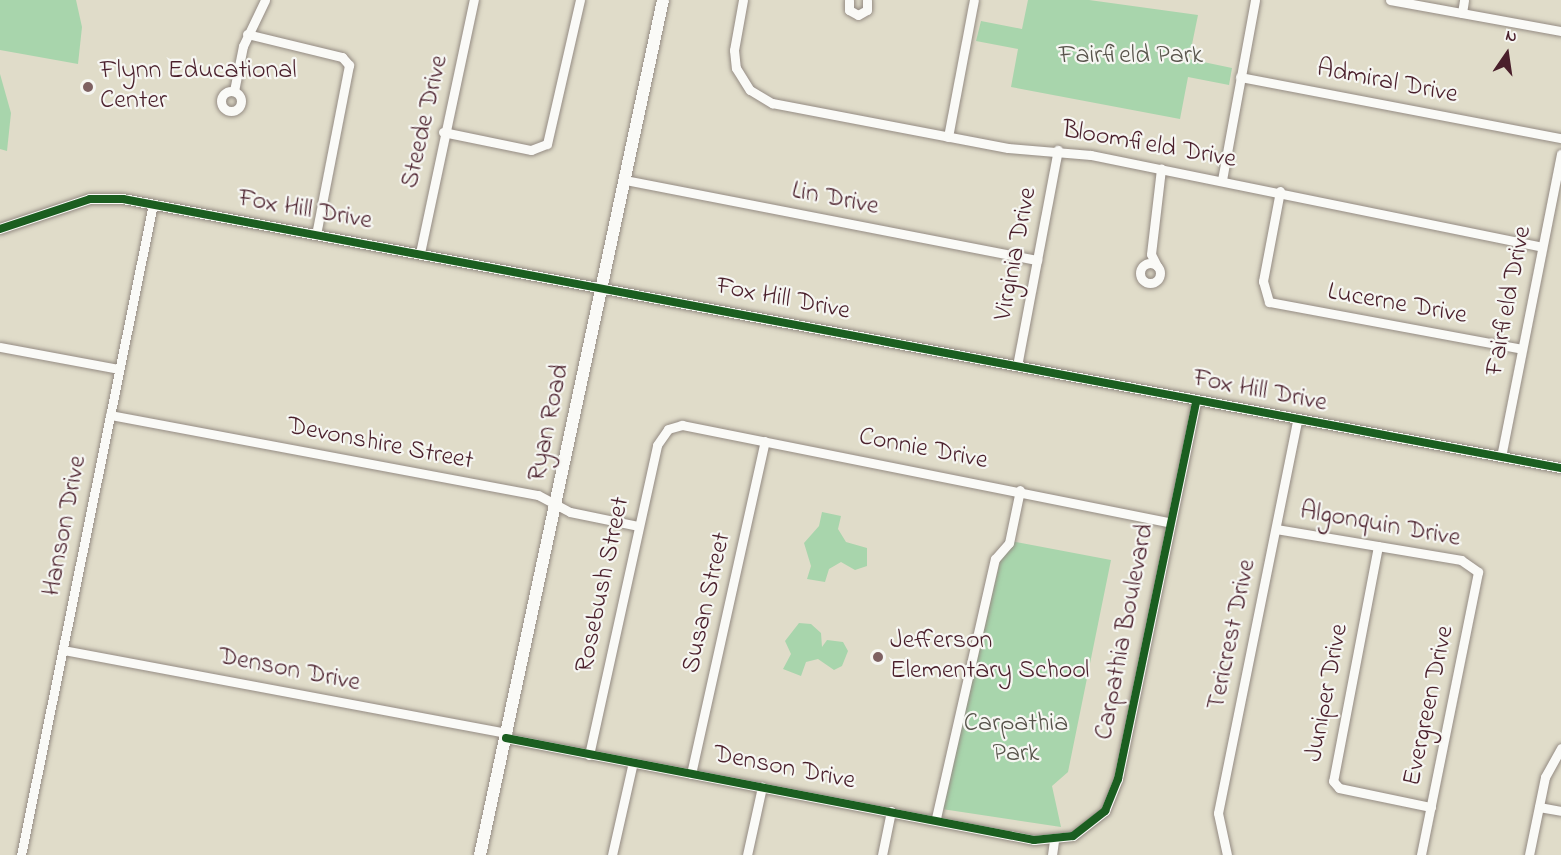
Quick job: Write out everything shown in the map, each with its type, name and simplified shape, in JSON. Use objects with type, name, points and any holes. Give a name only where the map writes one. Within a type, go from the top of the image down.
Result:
[{"type":"main road","name":"Ryan Road","points":[[480,855],[663,0]]},
{"type":"street","points":[[234,92],[247,34],[265,0]]},
{"type":"street","name":"Steede Drive","points":[[420,253],[443,132],[474,0]]},
{"type":"street","points":[[443,132],[531,150],[547,144],[580,0]]},
{"type":"street","name":"Bloomfield Drive","points":[[743,0],[734,59],[750,90],[780,105],[948,137],[1058,150],[1222,180],[1280,191],[1357,212],[1542,247]]},
{"type":"street","points":[[849,0],[849,10],[858,15],[867,10],[867,0]]},
{"type":"street","points":[[948,137],[974,0]]},
{"type":"street","points":[[1222,180],[1255,0]]},
{"type":"street","points":[[1390,0],[1561,31]]},
{"type":"street","points":[[1462,13],[1464,0]]},
{"type":"street","points":[[247,34],[342,57],[349,64],[316,234]]},
{"type":"street","name":"Admiral Drive","points":[[1240,77],[1561,138]]},
{"type":"street","name":"Virginia Drive","points":[[1017,366],[1058,150]]},
{"type":"street","name":"Fairfield Drive","points":[[1501,457],[1542,247],[1557,192],[1561,154]]},
{"type":"street","points":[[1151,254],[1160,275],[1150,283],[1140,276],[1151,254],[1161,169]]},
{"type":"street","name":"Lin Drive","points":[[625,180],[1037,260]]},
{"type":"street","name":"Lucerne Drive","points":[[1280,191],[1263,281],[1265,298],[1276,304],[1522,349]]},
{"type":"street","name":"Fox Hill Drive","points":[[0,229],[90,199],[153,204],[602,286],[1298,422],[1561,468]]},
{"type":"street","name":"Hanson Drive","points":[[21,855],[153,204]]},
{"type":"street","points":[[1144,264],[1157,266]]},
{"type":"street","points":[[0,347],[119,369]]},
{"type":"street","name":"Carpathia Boulevard","points":[[1054,841],[1089,826],[1113,795],[1196,401]]},
{"type":"street","name":"Devonshire Street","points":[[110,416],[538,495],[570,512],[638,526]]},
{"type":"street","name":"Tericrest Drive","points":[[1225,854],[1218,813],[1298,422]]},
{"type":"street","name":"Connie Drive","points":[[668,429],[682,425],[1020,490],[1169,522]]},
{"type":"street","name":"Rosebush Street","points":[[590,754],[657,445],[668,429]]},
{"type":"street","name":"Susan Street","points":[[692,774],[765,441]]},
{"type":"street","points":[[936,818],[995,559],[1009,543],[1020,490]]},
{"type":"street","name":"Algonquin Drive","points":[[1276,529],[1378,546],[1475,566]]},
{"type":"street","name":"Juniper Drive","points":[[1378,546],[1333,781],[1339,788],[1431,807]]},
{"type":"street","name":"Evergreen Drive","points":[[1421,855],[1477,583],[1475,566]]},
{"type":"street","name":"Denson Drive","points":[[63,650],[506,736],[590,754],[632,766],[692,774],[1054,841]]},
{"type":"street","points":[[1530,855],[1549,765],[1561,748]]},
{"type":"street","points":[[612,855],[632,766]]},
{"type":"street","points":[[747,855],[762,787]]},
{"type":"street","points":[[1539,807],[1561,811]]},
{"type":"street","points":[[882,855],[891,811]]},
{"type":"street","points":[[1052,855],[1054,841]]},
{"type":"green space","points":[[0,0],[76,0],[82,27],[78,64],[0,50]]},
{"type":"green space","name":"Fairfield Park","points":[[1028,0],[1089,0],[1198,15],[1189,59],[1232,68],[1229,85],[1188,77],[1180,119],[1011,87],[1018,49],[976,41],[981,21],[1022,29]]},
{"type":"green space","points":[[0,74],[11,113],[7,151],[0,149]]},
{"type":"green space","points":[[822,512],[841,516],[838,529],[846,542],[867,548],[867,566],[855,570],[841,562],[829,569],[825,582],[807,579],[811,566],[804,543],[819,526]]},
{"type":"green space","name":"Carpathia Park","points":[[1005,540],[1111,560],[1068,772],[1052,786],[1061,827],[942,809]]},
{"type":"green space","points":[[799,623],[811,624],[821,633],[822,647],[827,640],[843,642],[848,651],[842,666],[834,670],[818,659],[806,662],[801,676],[783,669],[791,654],[785,641]]},
{"type":"cycle path","points":[[0,229],[90,199],[123,199],[1561,468]]},
{"type":"cycle path","points":[[506,738],[1034,840],[1073,836],[1105,811],[1118,779],[1196,401]]},
{"type":"place","name":"Flynn Educational Center","points":[[88,87]]},
{"type":"place","name":"Jefferson Elementary School","points":[[878,657]]}]
